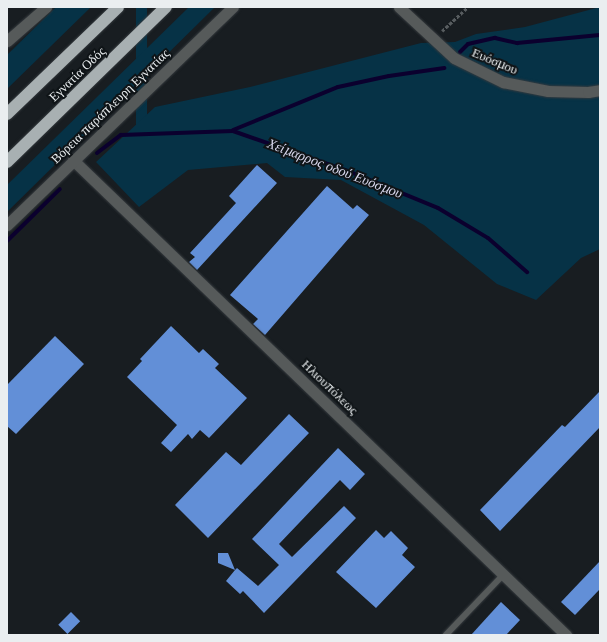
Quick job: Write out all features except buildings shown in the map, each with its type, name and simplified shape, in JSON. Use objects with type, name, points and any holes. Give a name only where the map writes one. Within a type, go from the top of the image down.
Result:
[{"type":"highway","name":"Εγνατία Οδός","points":[[7,114],[118,7]]},
{"type":"highway","name":"Εγνατία Οδός","points":[[7,162],[166,7]]},
{"type":"street","points":[[7,42],[46,7]]},
{"type":"street","name":"Βόρεια παράπλευρη Εγνατίας","points":[[7,225],[233,7]]},
{"type":"street","name":"Ευόσμου","points":[[399,7],[454,58],[503,82],[548,91],[588,92],[600,90]]},
{"type":"street","name":"Ηλιουπόλεως","points":[[73,160],[566,635]]},
{"type":"lane","points":[[446,635],[504,574]]},
{"type":"path","points":[[433,40],[468,7]]},
{"type":"shaded area","points":[[56,7],[91,7],[7,89],[7,55]]},
{"type":"shaded area","points":[[136,7],[147,7],[147,187],[136,187]]},
{"type":"shaded area","points":[[189,7],[215,7],[7,212],[7,185]]},
{"type":"shaded area","points":[[600,7],[600,249],[581,258],[536,300],[497,284],[424,225],[341,180],[285,177],[267,163],[188,170],[139,207],[96,162],[155,107],[250,87],[421,43],[455,42],[476,34],[525,27]]},
{"type":"waterway","name":"Χείμαρρος οδού Ευόσμου","points":[[460,52],[468,44],[495,38],[517,43],[600,35]]},
{"type":"waterway","points":[[233,130],[338,87],[389,76],[444,68]]},
{"type":"waterway","name":"Χείμαρρος οδού Ευόσμου","points":[[97,153],[121,135],[233,131],[348,171],[438,208],[488,238],[527,272]]},
{"type":"waterway","points":[[7,241],[60,189]]}]
